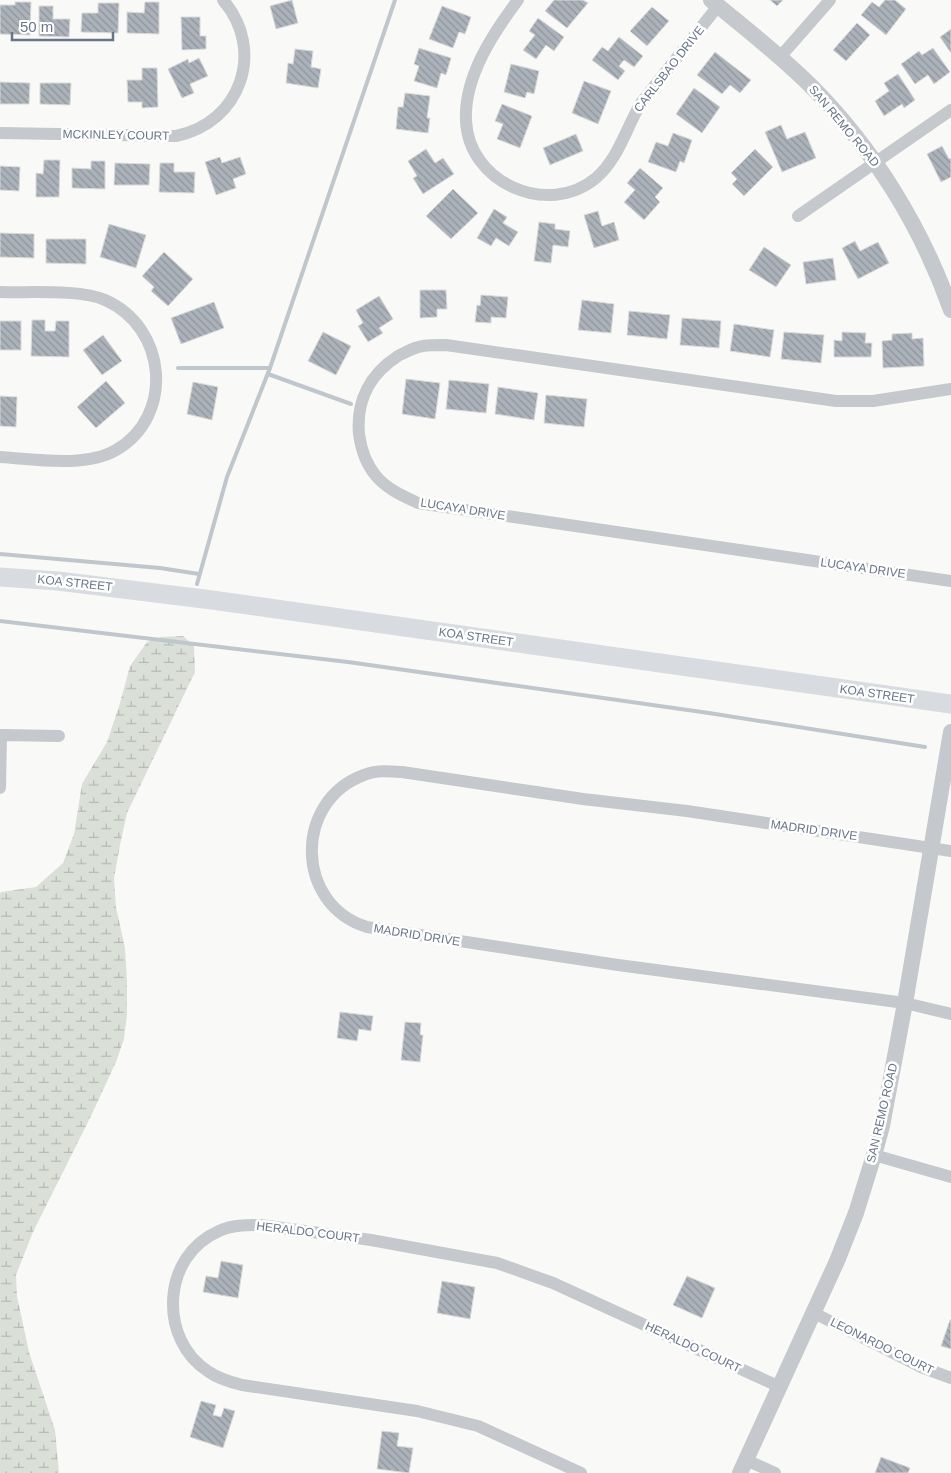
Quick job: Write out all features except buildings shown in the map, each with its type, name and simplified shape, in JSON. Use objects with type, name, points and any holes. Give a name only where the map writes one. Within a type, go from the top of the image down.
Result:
[{"type":"main road","name":"KOA STREET","points":[[0,576],[58,581],[212,600],[951,704]]},
{"type":"street","name":"MCKINLEY COURT","points":[[0,133],[176,136],[203,126],[222,112],[230,103],[236,93],[244,68],[243,35],[232,11],[223,0]]},
{"type":"street","name":"CARLSBAO DRIVE","points":[[518,0],[493,37],[481,61],[468,95],[466,122],[473,150],[480,163],[504,184],[536,195],[553,195],[584,186],[605,168],[620,146],[641,103],[714,3]]},
{"type":"street","points":[[780,57],[830,0]]},
{"type":"street","name":"SAN REMO ROAD","points":[[714,3],[780,57],[812,88],[833,110],[875,163],[921,238],[951,310]]},
{"type":"street","points":[[798,216],[951,110]]},
{"type":"street","points":[[0,292],[86,295],[111,303],[136,322],[147,338],[157,380],[152,406],[145,420],[133,437],[116,450],[88,460],[0,458]]},
{"type":"street","name":"LUCAYA DRIVE","points":[[951,389],[873,401],[836,401],[446,345],[428,346],[416,348],[402,354],[382,368],[370,381],[360,406],[359,427],[362,450],[376,476],[394,491],[418,503],[951,581]]},
{"type":"street","name":"SAN REMO ROAD","points":[[743,1466],[814,1314],[856,1213],[874,1155],[882,1126],[905,1003],[951,732]]},
{"type":"street","points":[[0,788],[1,735],[59,736]]},
{"type":"street","name":"MADRID DRIVE","points":[[951,851],[686,811],[583,799],[389,771],[366,774],[350,781],[338,790],[322,810],[317,820],[312,851],[312,867],[316,881],[323,893],[330,904],[359,925],[618,965],[905,1003],[951,1014]]},
{"type":"street","points":[[874,1155],[951,1178]]},
{"type":"street","name":"HERALDO COURT","points":[[581,1473],[478,1426],[417,1411],[242,1385],[218,1377],[192,1357],[180,1340],[176,1330],[172,1308],[180,1270],[190,1253],[207,1238],[228,1228],[250,1225],[371,1240],[497,1263],[553,1282],[780,1387]]},
{"type":"street","name":"LEONARDO COURT","points":[[814,1314],[921,1367],[951,1378]]},
{"type":"street","points":[[743,1466],[774,1473]]},
{"type":"green space","points":[[183,636],[194,646],[195,672],[127,813],[114,878],[116,907],[125,948],[127,1014],[124,1039],[116,1062],[91,1116],[33,1232],[16,1275],[17,1296],[29,1352],[55,1430],[59,1473],[0,1473],[0,894],[1,892],[36,887],[63,863],[74,834],[82,784],[107,742],[130,666],[147,642],[161,637]]},
{"type":"waterway","points":[[197,584],[227,477],[270,368],[395,0]]},
{"type":"waterway","points":[[178,368],[270,368]]},
{"type":"waterway","points":[[268,374],[351,404]]},
{"type":"waterway","points":[[0,554],[160,568],[199,574]]},
{"type":"waterway","points":[[0,621],[348,662],[709,713],[925,747]]}]
